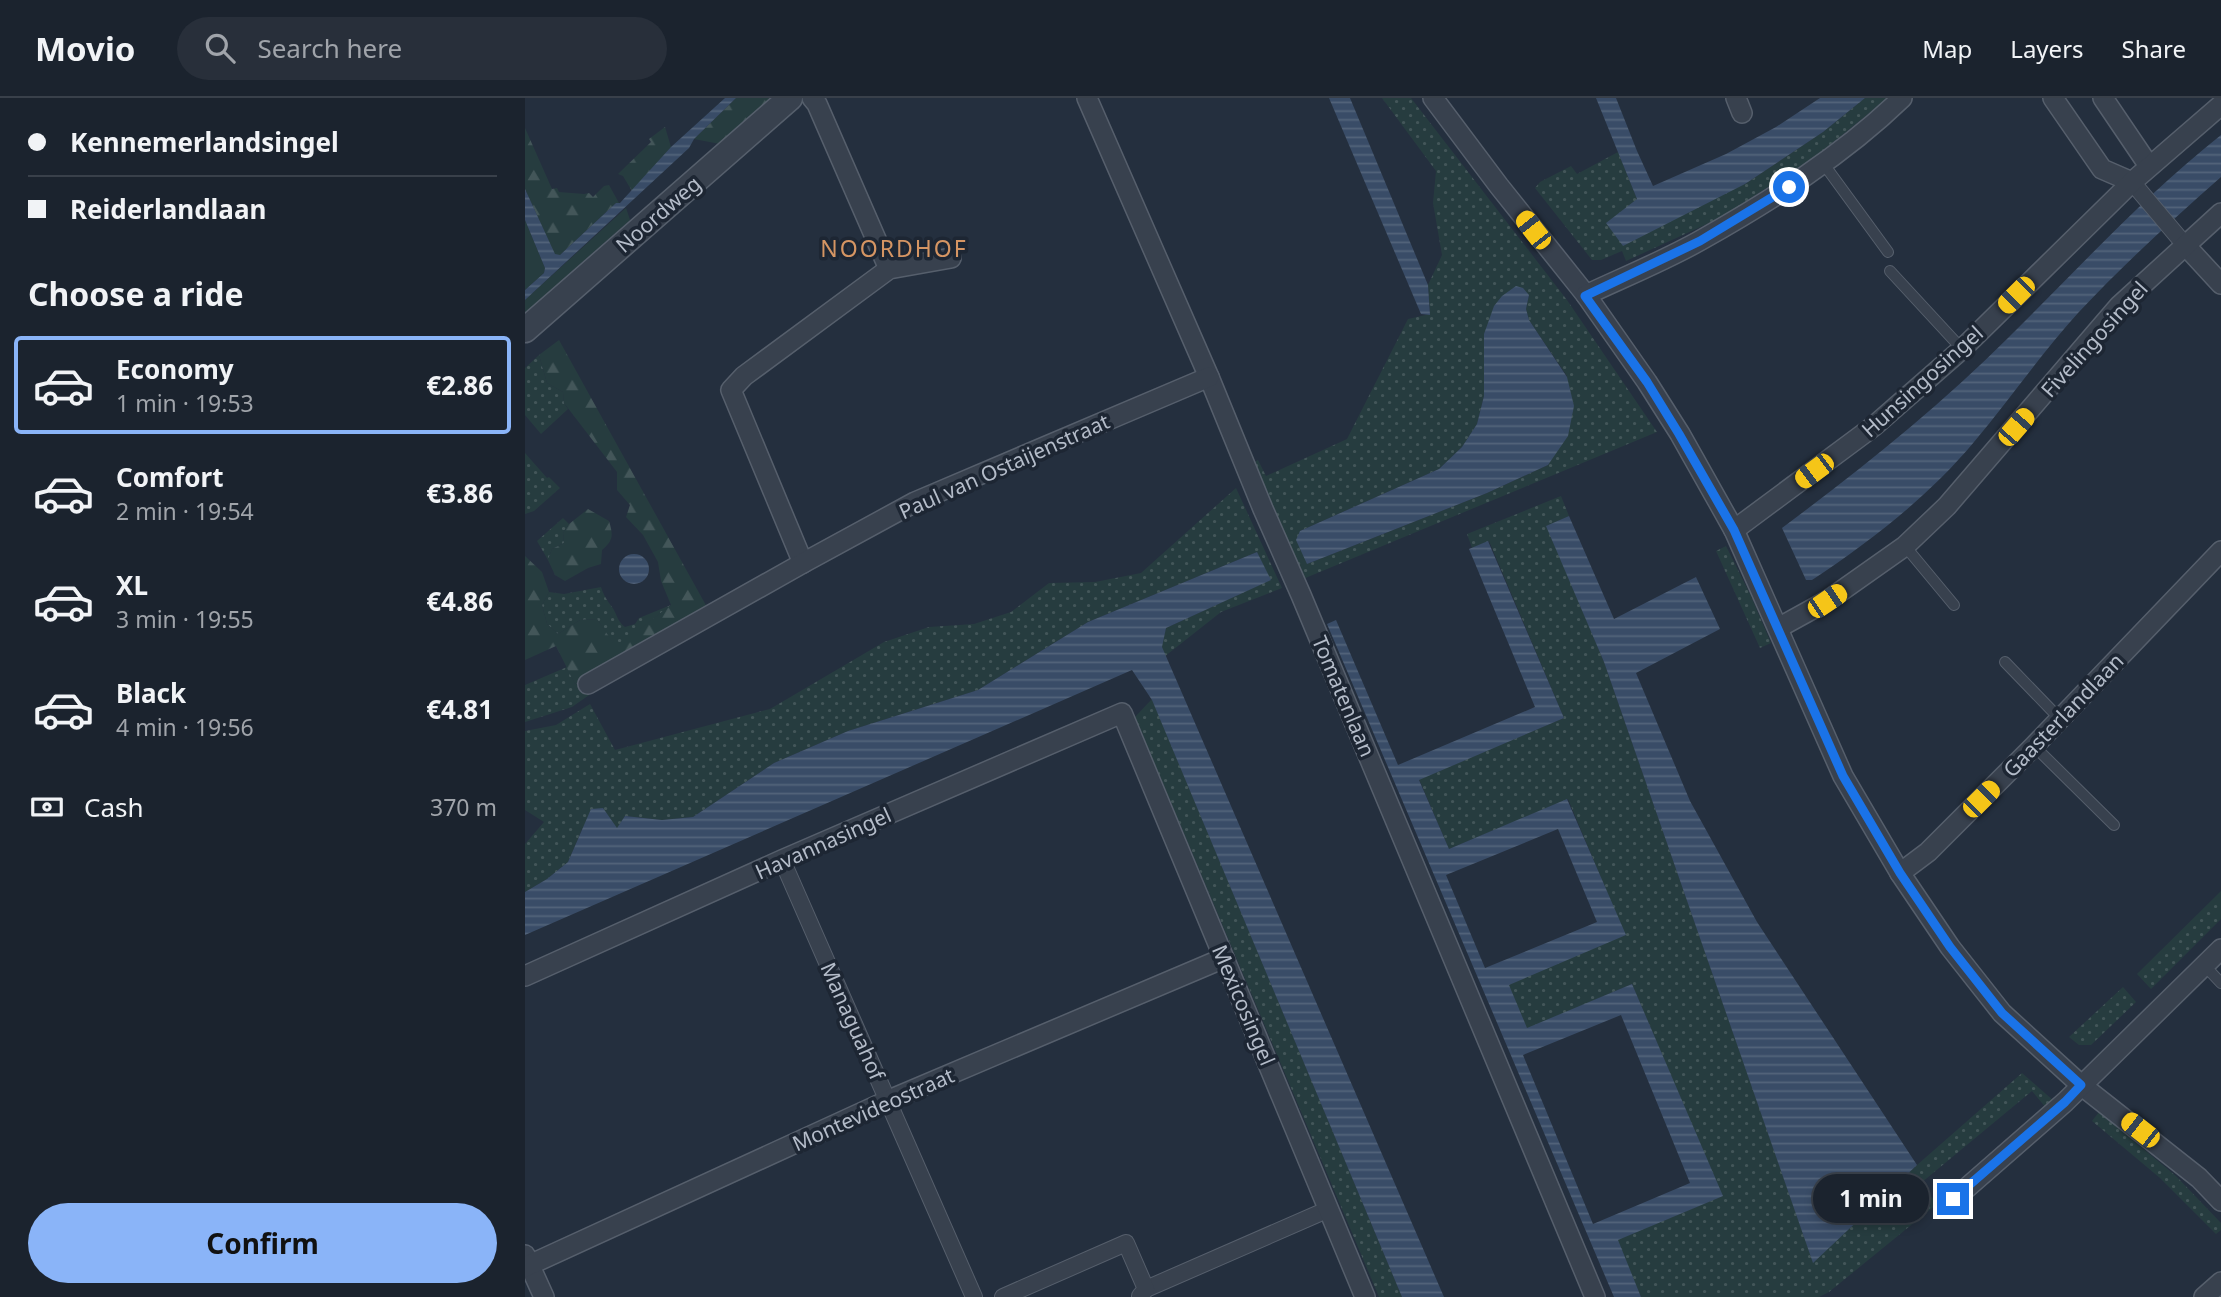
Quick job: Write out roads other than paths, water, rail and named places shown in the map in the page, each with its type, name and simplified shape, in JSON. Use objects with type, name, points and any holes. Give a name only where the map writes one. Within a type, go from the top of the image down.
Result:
[{"type":"street","name":"Noordweg","points":[[525,330],[790,98]]},
{"type":"street","name":"Tomatenlaan","points":[[1087,98],[1209,377],[1595,1297]]},
{"type":"street","points":[[1433,98],[1585,296],[1647,382],[1679,434],[1734,530],[1843,776],[1900,873],[1950,947],[2002,1013],[2081,1085],[2199,1178],[2221,1201]]},
{"type":"street","points":[[1585,296],[1700,241],[1823,163],[1902,98]]},
{"type":"street","points":[[2053,98],[2102,169],[2132,182],[2221,284]]},
{"type":"street","points":[[2102,98],[2149,166]]},
{"type":"street","points":[[815,101],[889,269]]},
{"type":"street","name":"Hunsingosingel","points":[[1734,530],[1874,426],[1962,349],[2149,166],[2221,105]]},
{"type":"street","name":"Fivelingosingel","points":[[1778,628],[1827,601],[1905,546],[1947,506],[2119,306],[2221,213]]},
{"type":"street","points":[[803,562],[731,390],[744,376],[889,269],[951,258]]},
{"type":"street","name":"Paul van Ostaijenstraat","points":[[588,684],[915,502],[1209,377]]},
{"type":"street","name":"Gaasterlandlaan","points":[[1900,873],[1928,852],[2034,746],[2221,551]]},
{"type":"street","name":"Havannasingel","points":[[525,976],[782,860],[1122,713]]},
{"type":"street","name":"Mexicosingel","points":[[1122,713],[1365,1297]]},
{"type":"street","name":"Managuahof","points":[[782,860],[974,1297]]},
{"type":"street","points":[[1946,1206],[2065,1102],[2221,949]]},
{"type":"street","name":"Montevideostraat","points":[[527,1262],[887,1101],[1224,958]]},
{"type":"street","points":[[1003,1297],[1126,1243],[1143,1293],[1329,1209]]},
{"type":"street","points":[[527,1262],[544,1297]]},
{"type":"street","points":[[2204,1297],[2221,1282]]},
{"type":"lane","points":[[1823,163],[1888,252]]},
{"type":"lane","points":[[1890,271],[1962,349]]},
{"type":"lane","points":[[1905,546],[1954,605]]},
{"type":"lane","points":[[2005,662],[2060,719]]},
{"type":"lane","points":[[2034,746],[2114,825]]},
{"type":"lane","points":[[2205,966],[2221,983]]},
{"type":"water","points":[[725,98],[736,98],[694,139],[689,148],[525,300],[525,290],[544,273],[545,268],[525,220],[525,189],[555,254],[560,255],[616,203],[620,203],[671,147]]},
{"type":"water","points":[[1329,98],[1350,98],[1428,285],[1430,315],[1421,314]]},
{"type":"water","points":[[1596,98],[1616,98],[1653,186],[1726,154],[1776,127],[1820,98],[1865,98],[1823,132],[1745,184],[1623,246],[1606,223],[1637,199]]},
{"type":"water","points":[[2221,135],[2221,177],[2078,313],[1956,462],[1918,500],[1877,534],[1812,580],[1806,580],[1782,528],[1870,460],[1955,388],[2139,208]]},
{"type":"water","points":[[1516,286],[1523,288],[1529,295],[1526,309],[1529,320],[1567,377],[1574,406],[1568,436],[1548,465],[1487,493],[1307,564],[1296,540],[1300,531],[1439,469],[1462,447],[1477,424],[1484,396],[1484,334],[1494,306]]},
{"type":"water","points":[[1569,516],[1614,619],[1696,577],[1720,629],[1636,673],[1690,801],[1757,922],[1917,1165],[1813,1263],[1604,662],[1546,526]]},
{"type":"water","points":[[1488,541],[1564,718],[1419,780],[1449,849],[1567,799],[1626,935],[1509,985],[1527,1028],[1632,984],[1723,1196],[1618,1240],[1641,1297],[1614,1297],[1327,624],[1336,620],[1398,765],[1535,707],[1469,549]],"holes":[[[1558,829],[1597,922],[1485,968],[1446,875]],[[1621,1015],[1690,1183],[1593,1224],[1523,1055]]]},
{"type":"water","points":[[1257,552],[1271,580],[1166,628],[1162,647],[1444,1297],[1402,1297],[1152,700],[1132,670],[525,935],[525,892],[568,862],[591,809],[603,808],[617,828],[625,816],[662,820],[693,817],[774,763],[848,731],[978,690],[1088,622]]},
{"type":"water","points":[[634,554],[644,559],[649,569],[644,579],[634,584],[624,579],[619,569],[624,559]]},
{"type":"district","name":"NOORDHOF","points":[[894,248]]}]
